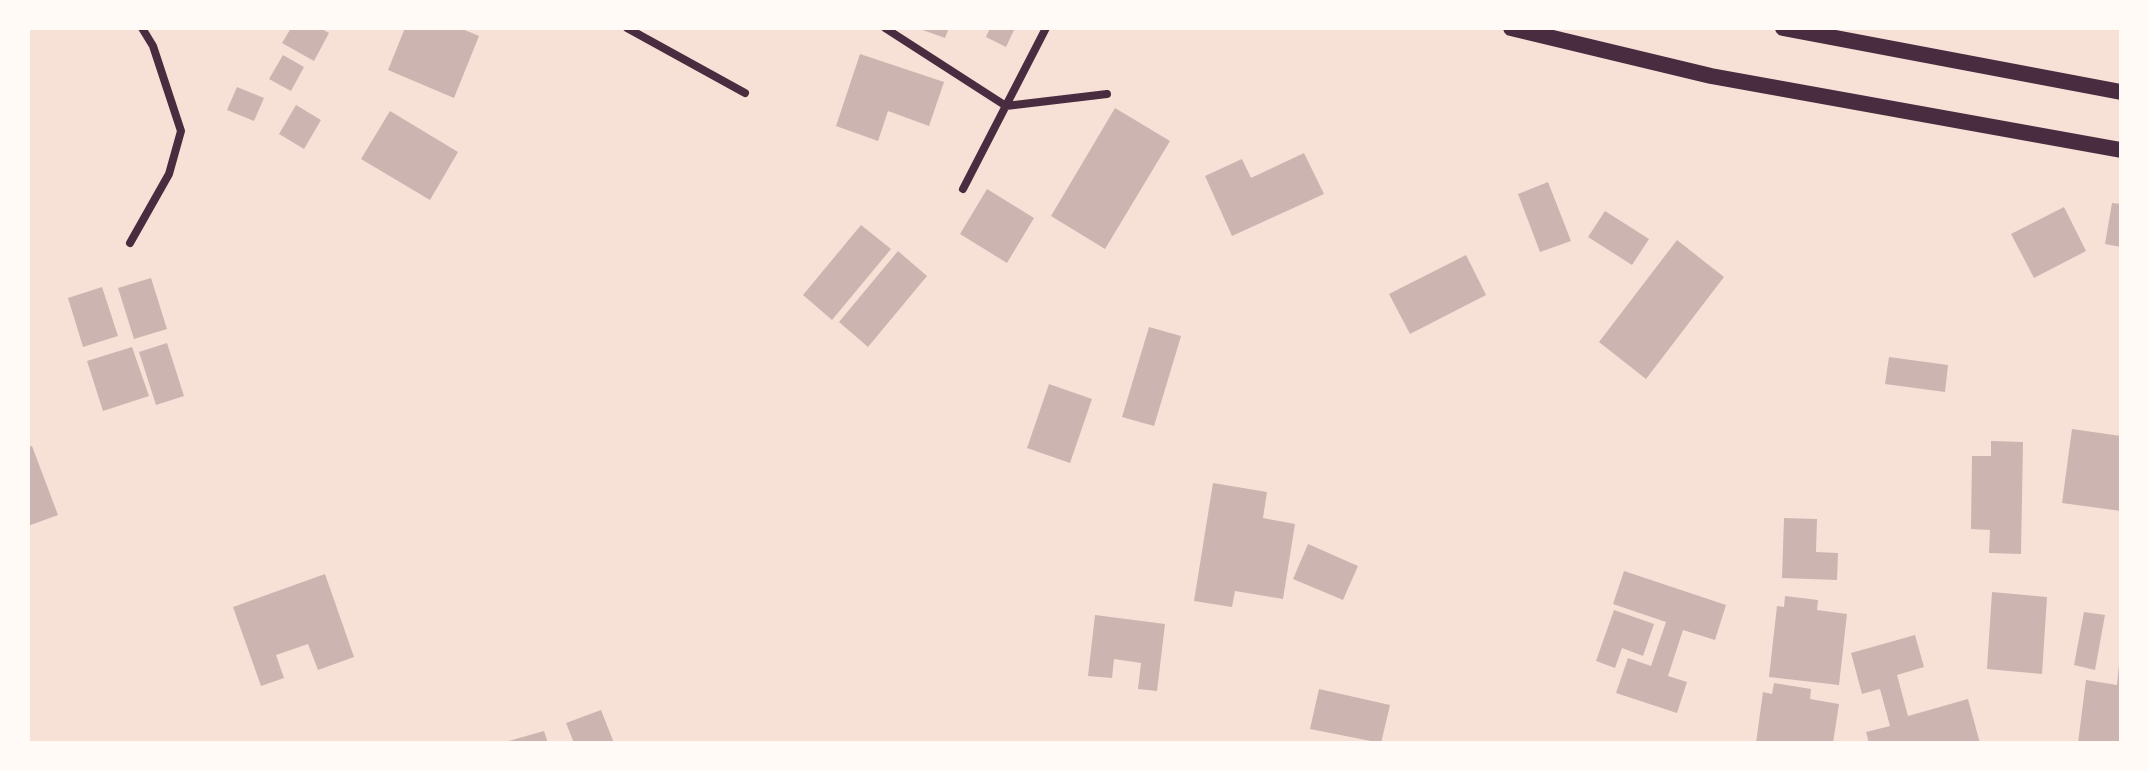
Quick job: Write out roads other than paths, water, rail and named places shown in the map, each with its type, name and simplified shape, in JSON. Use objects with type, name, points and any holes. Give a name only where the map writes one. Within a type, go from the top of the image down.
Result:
[{"type":"main road","points":[[1511,28],[1711,76],[2121,150]]},
{"type":"main road","points":[[1783,28],[1815,31],[2121,92]]},
{"type":"street","points":[[130,243],[169,174],[181,131],[153,46],[142,28]]},
{"type":"street","points":[[627,28],[745,93]]},
{"type":"street","points":[[885,28],[1006,106],[1107,94]]},
{"type":"street","points":[[963,189],[1046,28]]}]
